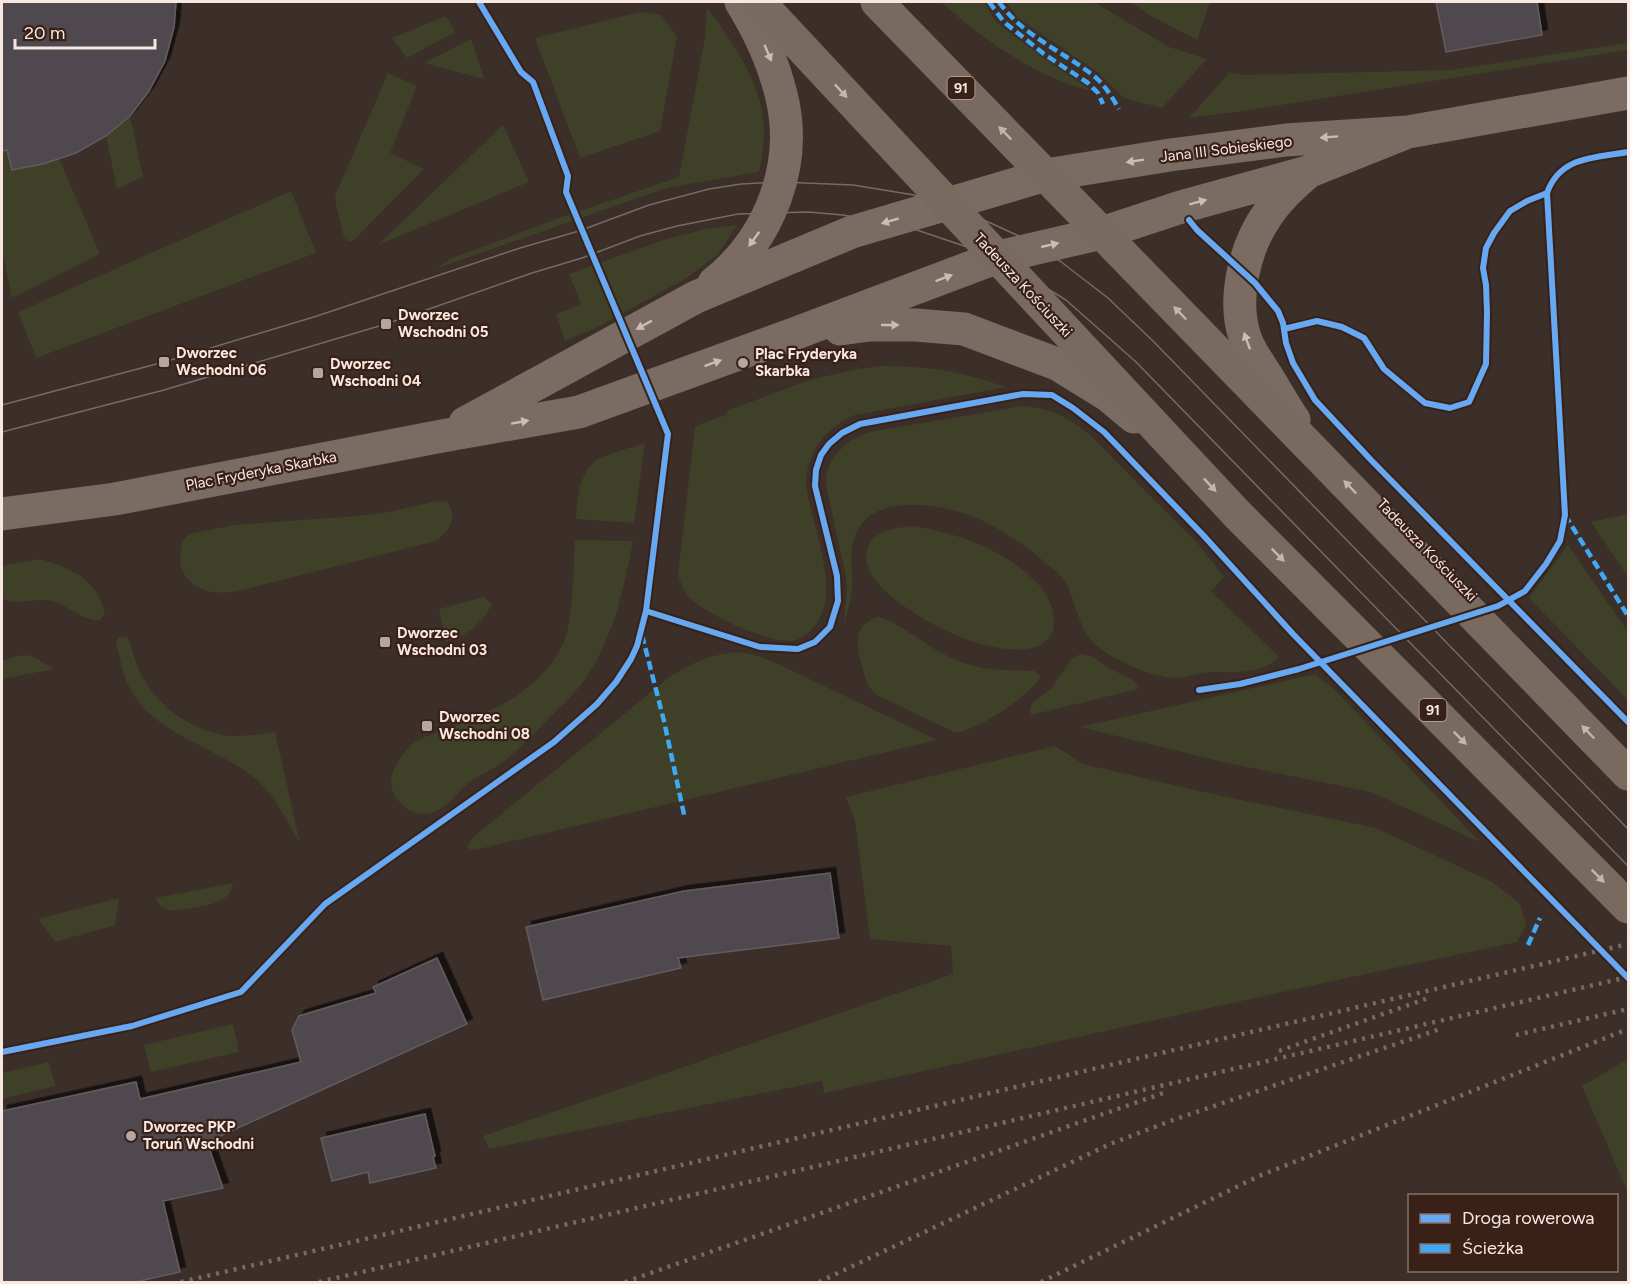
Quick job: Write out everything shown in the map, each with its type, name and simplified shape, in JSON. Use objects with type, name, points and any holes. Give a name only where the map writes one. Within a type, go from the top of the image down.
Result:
[{"type":"main road","name":"Tadeusza Kościuszki","points":[[759,2],[1237,513],[1629,907]]},
{"type":"main road","name":"91","points":[[877,2],[1046,175]]},
{"type":"main road","name":"Tadeusza Kościuszki","points":[[1046,175],[1629,774]]},
{"type":"street","name":"Plac Fryderyka Skarbka","points":[[696,297],[733,265],[758,235],[773,205],[784,169],[787,135],[782,97],[769,55],[741,2]]},
{"type":"street","name":"Jana III Sobieskiego","points":[[1046,175],[1170,155],[1286,140],[1408,132],[1629,93]]},
{"type":"street","name":"Jana III Sobieskiego","points":[[998,257],[1102,233],[1181,207],[1308,172],[1408,132]]},
{"type":"street","name":"Jana III Sobieskiego","points":[[1308,172],[1267,214],[1254,238],[1243,273],[1240,301],[1242,325],[1250,349],[1309,445]]},
{"type":"street","name":"Plac Fryderyka Skarbka","points":[[442,436],[696,297],[852,232],[1046,175]]},
{"type":"street","name":"Plac Fryderyka Skarbka","points":[[2,514],[115,499],[579,412],[998,257]]},
{"type":"street","name":"Plac Fryderyka Skarbka","points":[[790,335],[870,325],[916,325],[964,329],[1057,364],[1109,396],[1183,456]]},
{"type":"green space","points":[[941,2],[984,2],[997,23],[1092,91],[1030,67],[975,30]]},
{"type":"green space","points":[[1006,2],[1094,2],[1169,47],[1207,59],[1162,108],[1124,98],[1099,73],[1018,18]]},
{"type":"green space","points":[[1130,2],[1210,2],[1197,40]]},
{"type":"green space","points":[[707,7],[745,65],[758,96],[764,129],[759,172],[666,188],[435,269],[450,259],[679,177],[705,38]]},
{"type":"green space","points":[[640,12],[661,15],[677,36],[660,131],[580,158],[535,38]]},
{"type":"green space","points":[[446,16],[455,32],[407,58],[392,38]]},
{"type":"green space","points":[[471,39],[484,79],[424,63]]},
{"type":"green space","points":[[1628,43],[1628,50],[1189,118],[1229,73],[1245,75],[1451,70]]},
{"type":"green space","points":[[388,73],[417,86],[390,153],[424,169],[353,241],[348,241],[344,238],[335,196]]},
{"type":"green space","points":[[130,116],[143,176],[117,189],[106,136]]},
{"type":"green space","points":[[503,125],[529,182],[378,245]]},
{"type":"green space","points":[[2,151],[59,158],[100,254],[12,298],[2,250]]},
{"type":"green space","points":[[291,191],[316,253],[36,358],[18,312]]},
{"type":"green space","points":[[737,225],[718,254],[688,277],[598,327],[565,341],[556,314],[581,304],[569,274],[663,240],[705,229]]},
{"type":"green space","points":[[880,366],[944,370],[1006,387],[855,415],[835,426],[820,442],[810,462],[806,485],[821,549],[826,598],[819,620],[805,635],[796,640],[785,641],[756,634],[723,619],[696,603],[686,594],[678,575],[695,426],[726,415],[729,410],[809,380]]},
{"type":"green space","points":[[1022,406],[1043,409],[1060,415],[1092,437],[1198,544],[1224,577],[1211,591],[1279,657],[1266,666],[1251,671],[1210,672],[1179,678],[1157,675],[1132,667],[1109,655],[1087,635],[1069,590],[1055,570],[1006,534],[979,519],[934,506],[899,506],[884,509],[870,516],[860,526],[853,541],[852,588],[843,628],[847,593],[846,576],[827,490],[826,475],[831,461],[839,451],[851,440],[870,432]]},
{"type":"green space","points":[[645,443],[634,523],[576,519],[582,480],[595,461]]},
{"type":"green space","points":[[438,501],[448,502],[452,519],[448,529],[436,541],[231,592],[212,592],[199,588],[181,569],[182,542],[189,534],[234,525],[383,513]]},
{"type":"green space","points":[[1628,514],[1628,577],[1591,522]]},
{"type":"green space","points":[[912,526],[945,533],[978,544],[1022,569],[1043,589],[1053,609],[1054,621],[1051,634],[1044,643],[1034,647],[1008,649],[971,641],[922,618],[887,593],[875,579],[867,564],[867,550],[879,534],[891,529]]},
{"type":"green space","points":[[575,540],[633,541],[617,612],[596,662],[572,695],[499,765],[472,780],[440,810],[425,814],[408,810],[397,799],[391,783],[394,769],[407,749],[422,738],[503,704],[530,686],[558,653],[567,634],[569,621]]},
{"type":"green space","points":[[1568,545],[1628,632],[1628,700],[1529,598]]},
{"type":"green space","points":[[40,559],[72,571],[89,583],[101,601],[105,613],[100,620],[88,619],[53,601],[13,602],[2,598],[2,569],[5,565]]},
{"type":"green space","points":[[484,597],[492,604],[479,623],[467,632],[446,642],[439,609]]},
{"type":"green space","points":[[878,617],[894,623],[956,660],[978,667],[1035,671],[1040,678],[1024,695],[1002,712],[978,725],[956,733],[877,695],[871,689],[865,678],[860,658],[858,636],[864,624]]},
{"type":"green space","points":[[123,636],[128,638],[139,671],[145,681],[161,702],[183,719],[207,731],[233,736],[275,732],[300,843],[276,803],[259,782],[228,760],[174,732],[144,708],[133,694],[122,668],[116,642]]},
{"type":"green space","points":[[738,652],[755,655],[776,663],[937,740],[479,849],[471,850],[467,846],[473,837],[671,676],[703,660]]},
{"type":"green space","points":[[1080,654],[1091,656],[1110,669],[1130,678],[1136,683],[1138,689],[1031,715],[1030,709],[1033,702],[1051,689],[1070,661]]},
{"type":"green space","points":[[26,655],[54,669],[2,679],[2,661]]},
{"type":"green space","points":[[1315,674],[1334,689],[1480,842],[1371,792],[1227,763],[1080,727]]},
{"type":"green space","points":[[1055,746],[1083,764],[1376,828],[1492,882],[1520,904],[1526,925],[1517,942],[824,1093],[822,1081],[489,1149],[483,1136],[953,974],[951,946],[870,939],[855,820],[846,797]]},
{"type":"green space","points":[[233,883],[228,895],[218,902],[205,906],[169,910],[161,906],[155,898]]},
{"type":"green space","points":[[119,898],[115,925],[55,942],[38,919]]},
{"type":"green space","points":[[233,1024],[239,1052],[151,1072],[144,1045]]},
{"type":"green space","points":[[1628,1059],[1628,1193],[1582,1086]]},
{"type":"green space","points":[[49,1062],[55,1086],[2,1099],[2,1073]]},
{"type":"building","points":[[2,2],[176,2],[174,27],[165,61],[149,91],[130,116],[106,136],[76,153],[43,164],[12,170],[7,150],[2,151]]},
{"type":"building","points":[[1436,2],[1537,2],[1542,35],[1446,52]]},
{"type":"building","points":[[830,873],[839,938],[678,958],[681,968],[543,1000],[526,927],[684,891]]},
{"type":"building","points":[[437,958],[467,1024],[207,1142],[223,1188],[163,1201],[180,1272],[135,1282],[2,1282],[2,1111],[136,1082],[140,1099],[301,1062],[292,1030],[299,1016],[376,993],[373,987]]},
{"type":"building","points":[[425,1114],[436,1168],[370,1183],[368,1172],[332,1181],[321,1138]]},
{"type":"tram line","points":[[2,405],[164,362],[317,316],[520,248],[579,231],[649,205],[709,189],[741,184],[781,182],[853,185],[914,195],[973,215],[1021,237],[1060,261],[1108,298],[1154,342],[1628,829]]},
{"type":"tram line","points":[[2,432],[164,390],[386,324],[582,258],[640,236],[677,226],[738,214],[808,212],[843,215],[908,227],[973,249],[1025,275],[1066,300],[1135,361],[1628,866]]},
{"type":"railway","points":[[181,1282],[1628,944]]},
{"type":"railway","points":[[319,1282],[1628,977]]},
{"type":"railway","points":[[1279,1051],[1426,999]]},
{"type":"railway","points":[[1516,1035],[1628,1009]]},
{"type":"railway","points":[[819,1282],[1110,1144],[1173,1120],[1443,1028]]},
{"type":"railway","points":[[1041,1282],[1259,1176],[1628,1029]]},
{"type":"railway","points":[[625,1282],[1166,1092]]},
{"type":"marked path","points":[[989,2],[1004,22],[1044,54],[1088,83],[1098,93],[1103,104]]},
{"type":"marked path","points":[[999,2],[1019,24],[1098,79],[1119,109]]},
{"type":"marked path","points":[[1565,515],[1628,616]]},
{"type":"marked path","points":[[642,635],[664,721],[685,819]]},
{"type":"marked path","points":[[1528,945],[1540,918]]},
{"type":"cycle path","points":[[2,1052],[132,1026],[241,992],[325,904],[554,742],[597,704],[616,682],[637,646],[646,611],[668,434],[566,192],[568,176],[533,82],[521,72],[479,2]]},
{"type":"cycle path","points":[[1199,690],[1240,684],[1299,669],[1498,606],[1525,591],[1560,541],[1565,515],[1547,193],[1560,172],[1570,165],[1591,158],[1628,152]]},
{"type":"cycle path","points":[[1284,329],[1317,321],[1342,327],[1364,338],[1384,369],[1425,403],[1450,408],[1469,402],[1486,364],[1487,312],[1483,268],[1486,248],[1510,211],[1547,193]]},
{"type":"cycle path","points":[[1189,220],[1255,283],[1278,311],[1293,363],[1315,400],[1628,722]]},
{"type":"cycle path","points":[[646,611],[760,647],[798,649],[815,642],[830,627],[838,601],[837,576],[815,486],[816,470],[821,455],[829,444],[842,433],[860,424],[1023,394],[1052,395],[1104,432],[1203,535],[1293,634],[1628,978]]},
{"type":"place","name":"Dworzec Wschodni 05","points":[[386,324]]},
{"type":"place","name":"Dworzec Wschodni 06","points":[[164,362]]},
{"type":"place","name":"Plac Fryderyka Skarbka","points":[[743,363]]},
{"type":"place","name":"Dworzec Wschodni 04","points":[[318,373]]},
{"type":"place","name":"Dworzec Wschodni 03","points":[[385,642]]},
{"type":"place","name":"Dworzec Wschodni 08","points":[[427,726]]},
{"type":"place","name":"Dworzec PKP Toruń Wschodni","points":[[131,1136]]}]
